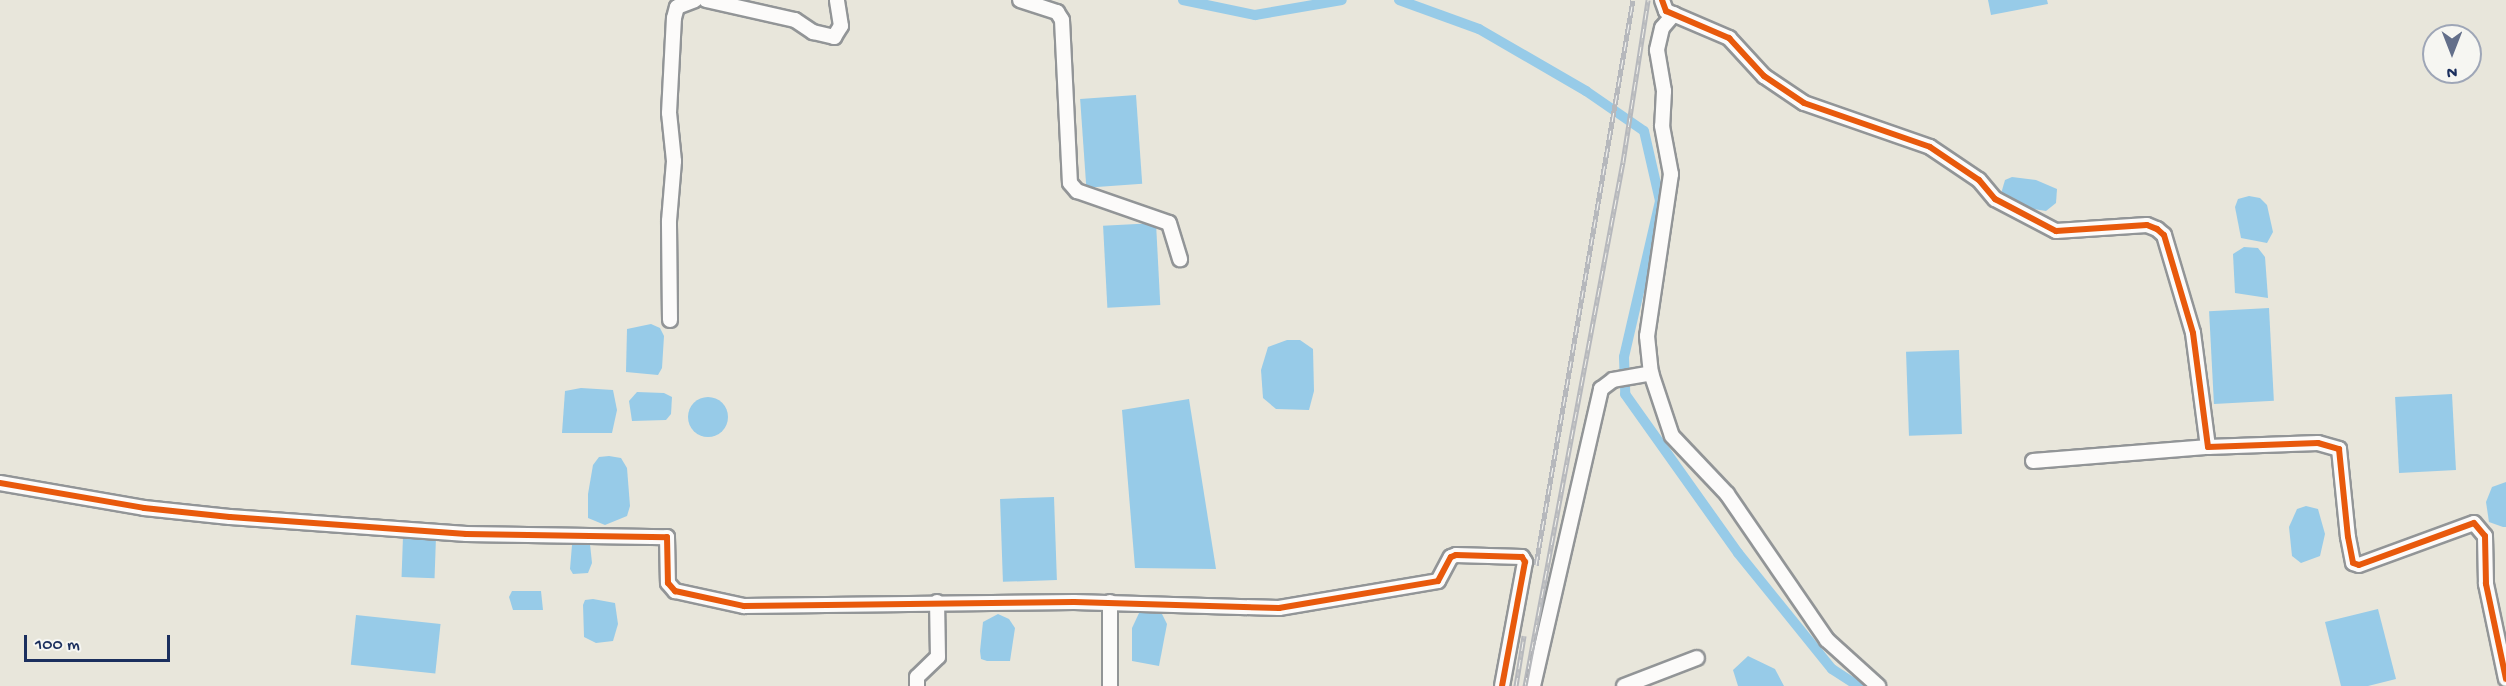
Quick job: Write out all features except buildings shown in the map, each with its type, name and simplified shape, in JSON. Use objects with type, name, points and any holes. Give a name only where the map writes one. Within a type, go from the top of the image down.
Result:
[{"type":"street","points":[[670,320],[669,221],[674,161],[669,113],[674,18],[677,7],[695,0]]},
{"type":"street","points":[[706,0],[795,20],[813,32],[834,37],[841,26],[837,0]]},
{"type":"street","points":[[1020,0],[1057,12],[1062,20],[1070,183],[1077,191],[1169,223],[1180,259]]},
{"type":"street","points":[[1662,0],[1661,7],[1729,38],[1764,76],[1804,103],[1930,147],[1979,180],[1995,199],[2056,231],[2147,225],[2157,229],[2164,235],[2193,333],[2208,447]]},
{"type":"street","points":[[1674,14],[1662,28],[1657,50],[1664,91],[1662,126],[1671,174],[1647,336],[1651,373],[1672,436],[1727,494],[1827,640],[1878,686]]},
{"type":"street","points":[[1533,686],[1601,389],[1613,380],[1651,373]]},
{"type":"street","points":[[2032,461],[2208,447],[2318,443],[2339,448],[2348,537],[2353,563],[2359,565],[2474,523],[2485,536],[2486,584],[2505,670]]},
{"type":"street","points":[[0,483],[144,508],[230,517],[466,534],[667,537],[668,582],[685,596],[744,606],[937,602],[1110,602],[1232,607],[1312,605],[1438,581],[1451,557],[1456,555],[1522,557],[1525,562],[1502,686]]},
{"type":"street","points":[[916,686],[917,677],[938,657],[937,602]]},
{"type":"street","points":[[1110,602],[1110,686]]},
{"type":"street","points":[[1624,686],[1697,658]]},
{"type":"water","points":[[1988,0],[2047,0],[2048,4],[1991,15]]},
{"type":"water","points":[[1136,95],[1142,184],[1086,188],[1080,99]]},
{"type":"water","points":[[2012,177],[2036,180],[2057,189],[2056,203],[2046,211],[2010,205],[2000,197],[2005,180]]},
{"type":"water","points":[[2249,196],[2260,198],[2267,205],[2273,232],[2267,243],[2241,238],[2235,207],[2238,199]]},
{"type":"water","points":[[1156,223],[1160,305],[1107,308],[1103,226]]},
{"type":"water","points":[[2244,247],[2258,248],[2265,257],[2268,298],[2235,293],[2233,254]]},
{"type":"water","points":[[2269,308],[2274,401],[2214,404],[2209,311]]},
{"type":"water","points":[[651,324],[660,328],[664,336],[662,368],[658,375],[626,372],[627,329]]},
{"type":"water","points":[[1287,340],[1300,340],[1313,349],[1314,391],[1309,410],[1276,409],[1263,398],[1261,370],[1268,347]]},
{"type":"water","points":[[1959,350],[1962,434],[1909,436],[1906,352]]},
{"type":"water","points":[[581,388],[613,390],[617,410],[612,433],[562,433],[565,391]]},
{"type":"water","points":[[637,392],[664,393],[672,397],[671,414],[666,420],[632,421],[629,401]]},
{"type":"water","points":[[2452,394],[2456,470],[2399,473],[2395,397]]},
{"type":"water","points":[[708,397],[722,403],[728,417],[722,431],[708,437],[694,431],[688,417],[694,403]]},
{"type":"water","points":[[1189,399],[1216,569],[1135,568],[1122,410]]},
{"type":"water","points":[[599,457],[621,458],[627,468],[630,506],[627,516],[605,525],[588,518],[588,494],[593,465]]},
{"type":"water","points":[[2506,482],[2506,527],[2503,527],[2489,522],[2486,502],[2492,487]]},
{"type":"water","points":[[1054,497],[1057,580],[1003,582],[1000,499]]},
{"type":"water","points":[[2306,506],[2318,509],[2325,534],[2320,556],[2301,563],[2292,556],[2289,527],[2297,509]]},
{"type":"water","points":[[403,536],[436,537],[435,578],[402,577]]},
{"type":"water","points":[[581,540],[590,544],[592,563],[588,573],[573,574],[570,569],[572,545]]},
{"type":"water","points":[[512,591],[541,591],[543,610],[513,610],[509,597]]},
{"type":"water","points":[[585,600],[615,603],[618,624],[613,641],[596,643],[584,637],[583,605]]},
{"type":"water","points":[[2378,609],[2396,679],[2368,686],[2341,686],[2325,622]]},
{"type":"water","points":[[1140,611],[1162,614],[1167,624],[1159,666],[1132,661],[1132,628]]},
{"type":"water","points":[[998,614],[1009,619],[1015,628],[1010,661],[981,659],[983,622]]},
{"type":"water","points":[[356,615],[441,624],[435,674],[351,665]]},
{"type":"water","points":[[1748,656],[1775,669],[1784,686],[1738,686],[1733,670]]},
{"type":"waterway","points":[[1183,0],[1255,15],[1342,0]]},
{"type":"waterway","points":[[1399,0],[1479,29],[1586,91],[1644,131],[1660,201],[1624,357],[1625,394],[1738,553],[1832,669],[1858,686]]},
{"type":"railway","points":[[1536,565],[1633,0]]},
{"type":"railway","points":[[1525,686],[1623,162],[1648,0]]},
{"type":"railway","points":[[1516,686],[1524,636]]},
{"type":"cycle path","points":[[1662,0],[1666,11],[1729,38],[1764,76],[1804,103],[1930,147],[1979,180],[1995,199],[2056,231],[2147,225],[2157,229],[2164,235],[2193,333],[2208,447],[2318,443],[2339,449],[2348,537],[2353,563],[2359,565],[2474,523],[2485,536],[2486,584],[2506,679]]},
{"type":"cycle path","points":[[0,483],[144,508],[230,517],[466,534],[667,537],[668,583],[675,591],[744,606],[1074,602],[1279,608],[1438,581],[1451,557],[1456,555],[1522,557],[1525,562],[1502,686]]}]
